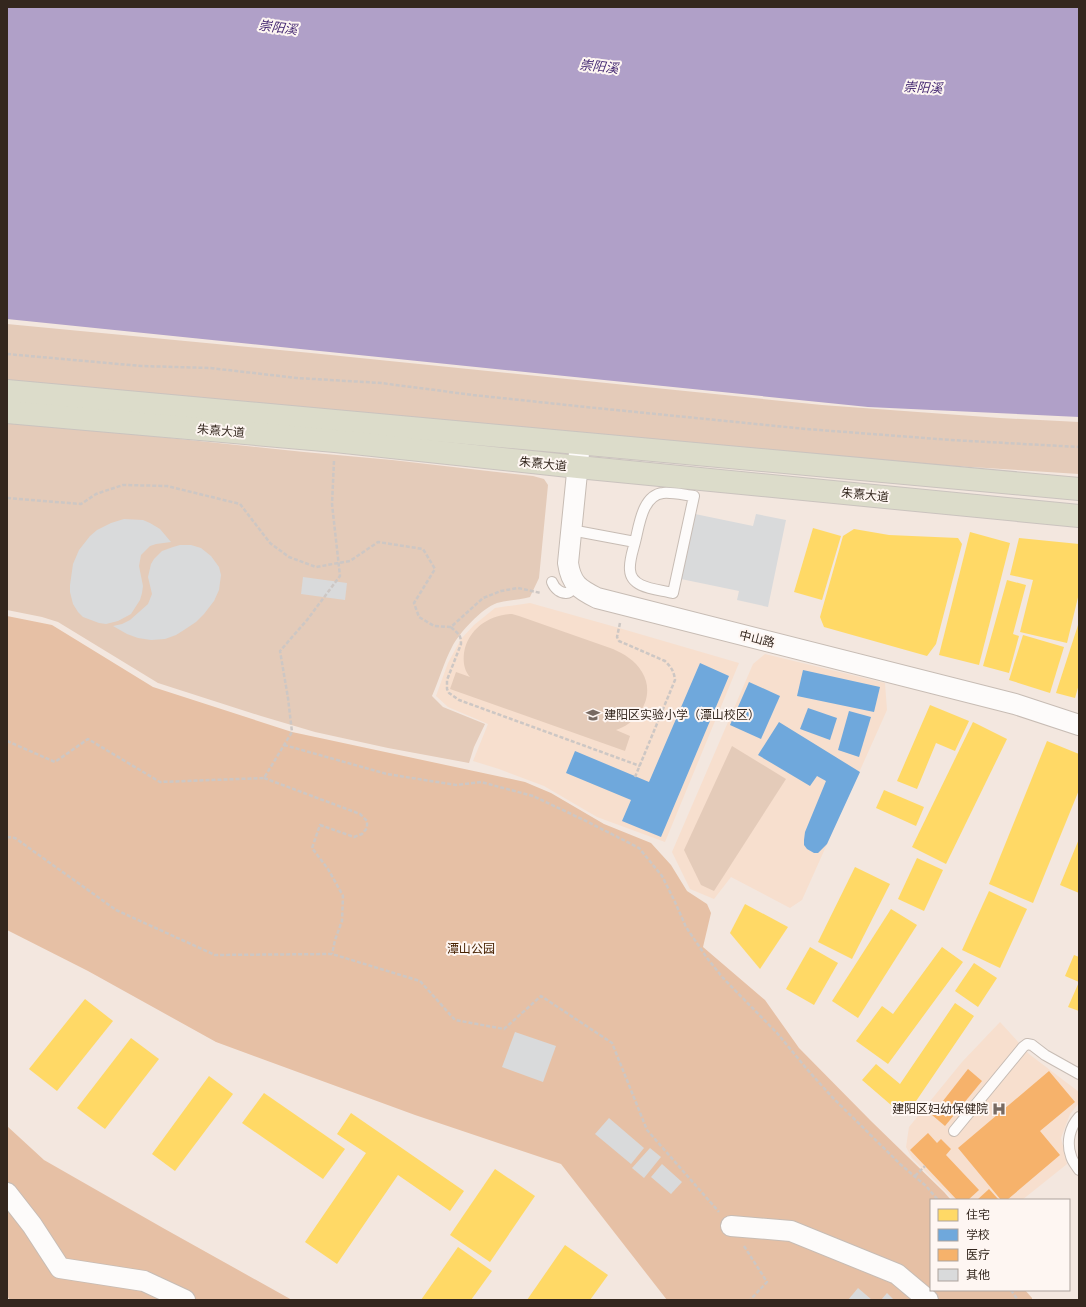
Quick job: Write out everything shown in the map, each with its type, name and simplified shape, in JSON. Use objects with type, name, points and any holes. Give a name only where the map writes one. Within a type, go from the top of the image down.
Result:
[{"type":"highway","name":"朱熹大道","points":[[7,391],[1079,489]]},
{"type":"highway","name":"朱熹大道","points":[[7,412],[335,441],[578,467],[1079,516]]},
{"type":"street","points":[[570,574],[568,563],[580,443]]},
{"type":"street","name":"中山路","points":[[570,574],[575,584],[597,598],[1015,704],[1079,725]]},
{"type":"street","points":[[7,1193],[32,1225],[60,1268],[144,1281],[185,1300]]},
{"type":"street","points":[[732,1226],[791,1231],[897,1274],[928,1300]]},
{"type":"lane","points":[[662,493],[694,496],[673,593],[638,584],[632,577],[629,569],[635,542],[642,512],[649,501],[655,496],[662,493]]},
{"type":"lane","points":[[571,530],[635,542]]},
{"type":"lane","points":[[552,582],[553,586],[562,593],[570,592],[572,583],[570,574]]},
{"type":"lane","points":[[954,1131],[1027,1044],[1032,1045],[1079,1074]]},
{"type":"lane","points":[[1079,1117],[1074,1123],[1068,1140],[1071,1156],[1079,1170]]},
{"type":"path","points":[[7,354],[141,366],[210,368],[297,378],[381,383],[473,395],[806,429],[950,440],[1079,447]]},
{"type":"path","points":[[264,778],[292,732],[280,652],[307,620],[340,576],[332,504],[335,441]]},
{"type":"path","points":[[7,498],[81,504],[96,494],[123,485],[167,486],[240,504],[270,543],[289,557],[316,567],[350,561],[378,542],[423,549],[435,569],[414,602],[419,617],[434,626],[451,627],[460,635],[461,639],[461,644],[447,680],[446,685],[449,693],[455,698],[640,766]]},
{"type":"path","points":[[451,627],[483,598],[500,591],[518,588],[544,593]]},
{"type":"path","points":[[625,605],[617,637],[619,641],[665,661],[671,667],[675,680],[635,777]]},
{"type":"path","points":[[7,741],[55,762],[88,739],[160,782],[264,778],[360,814],[367,821],[367,828],[362,834],[354,837],[320,825],[312,848],[328,869],[343,896],[342,921],[332,954]]},
{"type":"path","points":[[284,745],[386,774],[456,785],[481,782],[533,796],[639,848],[662,876],[686,927],[707,958],[723,978],[777,1033],[832,1097],[900,1164],[926,1186],[937,1199]]},
{"type":"path","points":[[7,837],[14,838],[116,910],[215,955],[332,954],[420,981],[455,1020],[504,1029],[541,996],[612,1043],[647,1130],[732,1226],[767,1282],[750,1300]]},
{"type":"path","points":[[914,1176],[925,1166]]},
{"type":"path","points":[[1012,1291],[1018,1300]]},
{"type":"shaded area","points":[[7,324],[311,353],[822,405],[1000,418],[1079,422],[1079,474],[780,455],[7,381]]},
{"type":"shaded area","points":[[7,421],[392,460],[533,476],[544,479],[548,485],[539,578],[530,597],[497,603],[478,615],[455,641],[446,659],[432,696],[443,707],[485,724],[474,747],[469,763],[388,748],[315,732],[158,683],[58,622],[42,617],[7,610]]},
{"type":"shaded area","name":"建阳区实验小学（潭山校区）","points":[[530,603],[739,663],[665,842],[597,817],[544,786],[473,761],[488,724],[448,707],[436,696],[448,663],[461,639],[474,625],[495,608]]},
{"type":"shaded area","points":[[512,614],[613,649],[629,658],[636,664],[646,681],[646,698],[643,707],[632,721],[616,730],[630,736],[625,751],[450,689],[456,672],[470,677],[464,666],[464,653],[466,644],[475,630],[488,620],[503,615]]},
{"type":"shaded area","points":[[765,654],[885,683],[887,710],[802,900],[790,908],[731,877],[714,899],[690,889],[672,852],[753,664]]},
{"type":"shaded area","points":[[732,746],[786,779],[714,891],[701,885],[684,850]]},
{"type":"shaded area","name":"建阳区妇幼保健院","points":[[1000,1022],[1029,1054],[1079,1092],[1079,1103],[1070,1114],[1061,1138],[1067,1164],[1023,1199],[953,1199],[912,1158],[906,1147],[909,1127],[962,1062]]},
{"type":"green space","name":"潭山公园","points":[[7,616],[52,625],[153,687],[292,732],[525,782],[551,793],[604,824],[651,843],[671,865],[687,891],[707,904],[711,913],[703,947],[765,1000],[799,1048],[950,1199],[930,1199],[930,1291],[1026,1291],[1032,1300],[667,1300],[561,1164],[415,1115],[216,1042],[88,971],[7,930]]},
{"type":"green space","points":[[7,1126],[44,1160],[292,1300],[10,1300],[7,1296]]},
{"type":"water","name":"崇阳溪","points":[[7,7],[1079,7],[1079,417],[868,407],[7,319]]},
{"type":"building: 住宅","points":[[813,528],[841,536],[822,600],[794,592]]},
{"type":"building: 住宅","points":[[854,529],[889,535],[958,538],[962,544],[936,644],[927,656],[824,627],[820,617],[843,536]]},
{"type":"building: 住宅","points":[[970,532],[1010,543],[979,665],[939,655]]},
{"type":"building: 住宅","points":[[1019,538],[1079,544],[1079,593],[1067,643],[1020,632],[1033,580],[1010,575]]},
{"type":"building: 住宅","points":[[1007,580],[1026,585],[1013,634],[1019,636],[1009,673],[983,666]]},
{"type":"building: 住宅","points":[[1079,622],[1079,684],[1075,698],[1056,693]]},
{"type":"building: 住宅","points":[[1023,635],[1064,647],[1050,693],[1009,680]]},
{"type":"building: 住宅","points":[[930,705],[969,721],[955,751],[936,743],[917,789],[897,781]]},
{"type":"building: 住宅","points":[[973,722],[1007,739],[946,864],[912,847]]},
{"type":"building: 住宅","points":[[1047,741],[1079,754],[1079,790],[1033,903],[989,884]]},
{"type":"building: 住宅","points":[[884,790],[924,807],[916,826],[876,808]]},
{"type":"building: 住宅","points":[[1079,839],[1079,893],[1060,885]]},
{"type":"building: 住宅","points":[[917,858],[943,870],[924,911],[898,899]]},
{"type":"building: 住宅","points":[[855,867],[890,884],[852,959],[818,942]]},
{"type":"building: 住宅","points":[[989,891],[1027,909],[1000,968],[962,950]]},
{"type":"building: 住宅","points":[[745,904],[788,927],[760,969],[730,933]]},
{"type":"building: 住宅","points":[[891,909],[917,925],[858,1018],[832,1001]]},
{"type":"building: 住宅","points":[[810,947],[838,963],[814,1005],[786,989]]},
{"type":"building: 住宅","points":[[942,947],[963,962],[888,1064],[856,1041],[882,1006],[893,1014]]},
{"type":"building: 住宅","points":[[1074,955],[1079,957],[1079,982],[1065,976]]},
{"type":"building: 住宅","points":[[974,963],[997,978],[978,1007],[955,991]]},
{"type":"building: 住宅","points":[[1079,982],[1079,1011],[1068,1007]]},
{"type":"building: 住宅","points":[[85,999],[113,1021],[57,1091],[29,1069]]},
{"type":"building: 住宅","points":[[955,1003],[974,1016],[912,1107],[898,1111],[862,1080],[876,1064],[900,1084]]},
{"type":"building: 住宅","points":[[131,1038],[159,1059],[105,1129],[77,1108]]},
{"type":"building: 住宅","points":[[209,1076],[233,1094],[175,1171],[152,1154]]},
{"type":"building: 住宅","points":[[264,1093],[345,1149],[323,1179],[242,1123]]},
{"type":"building: 住宅","points":[[351,1113],[464,1191],[450,1211],[398,1175],[337,1264],[305,1242],[366,1153],[337,1134]]},
{"type":"building: 住宅","points":[[495,1169],[535,1196],[490,1262],[450,1235]]},
{"type":"building: 住宅","points":[[565,1245],[608,1275],[590,1300],[527,1300]]},
{"type":"building: 住宅","points":[[458,1247],[492,1271],[471,1300],[421,1300]]},
{"type":"building: 学校","points":[[700,663],[729,676],[661,837],[622,821],[631,800],[566,773],[575,751],[649,782]]},
{"type":"building: 学校","points":[[803,670],[880,687],[874,712],[797,696]]},
{"type":"building: 学校","points":[[749,682],[780,696],[761,739],[730,725]]},
{"type":"building: 学校","points":[[808,708],[837,718],[830,740],[800,729]]},
{"type":"building: 学校","points":[[849,711],[871,717],[859,757],[838,750]]},
{"type":"building: 学校","points":[[779,722],[860,772],[827,844],[818,853],[814,853],[807,849],[804,845],[804,840],[805,832],[826,781],[817,776],[810,786],[758,755]]},
{"type":"building: 医疗","points":[[968,1069],[982,1081],[945,1126],[932,1115]]},
{"type":"building: 医疗","points":[[1049,1071],[1075,1102],[1040,1131],[1060,1155],[1008,1199],[1000,1199],[958,1148]]},
{"type":"building: 医疗","points":[[928,1133],[937,1143],[941,1139],[951,1149],[946,1155],[979,1190],[969,1199],[956,1199],[910,1150]]},
{"type":"building: 医疗","points":[[989,1189],[998,1199],[978,1199]]},
{"type":"building: 其他","points":[[695,514],[753,526],[756,514],[786,520],[768,607],[737,600],[739,591],[681,579]]},
{"type":"building: 其他","points":[[124,519],[143,520],[150,523],[160,529],[171,542],[150,546],[141,555],[139,566],[143,586],[142,593],[140,600],[131,614],[118,621],[106,624],[99,623],[83,617],[73,604],[70,585],[73,564],[79,550],[90,536],[97,530],[111,523]]},
{"type":"building: 其他","points":[[180,545],[191,545],[201,548],[211,556],[219,567],[221,575],[219,590],[214,601],[204,614],[196,622],[184,630],[165,639],[151,640],[138,638],[113,626],[130,620],[148,604],[152,594],[148,577],[151,564],[162,551]]},
{"type":"building: 其他","points":[[303,577],[347,583],[345,600],[301,594]]},
{"type":"building: 其他","points":[[515,1032],[556,1046],[543,1082],[502,1067]]},
{"type":"building: 其他","points":[[609,1118],[644,1148],[631,1164],[595,1134]]},
{"type":"building: 其他","points":[[650,1148],[661,1157],[644,1178],[632,1168]]},
{"type":"building: 其他","points":[[662,1164],[682,1182],[671,1194],[651,1177]]},
{"type":"building: 其他","points":[[858,1288],[872,1300],[848,1300]]},
{"type":"building: 其他","points":[[887,1293],[894,1300],[881,1300]]},
{"type":"place","name":"建阳区实验小学（潭山校区）","points":[[593,715]]},
{"type":"place","name":"建阳区妇幼保健院","points":[[999,1109]]}]
